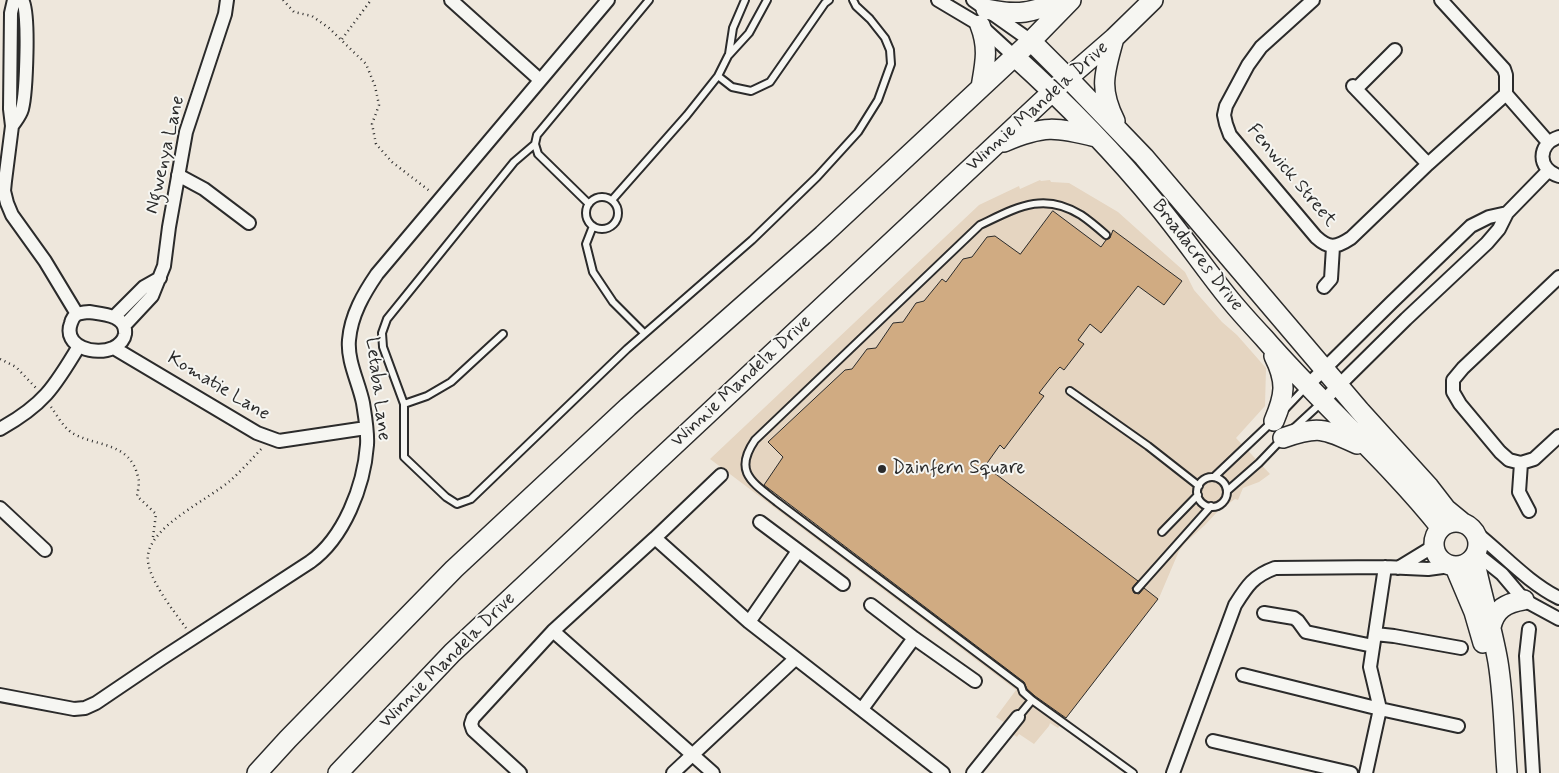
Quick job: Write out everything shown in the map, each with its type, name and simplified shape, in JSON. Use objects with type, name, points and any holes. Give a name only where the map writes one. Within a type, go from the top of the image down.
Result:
[{"type":"main road","points":[[981,87],[986,39],[980,12],[1014,14],[1044,8],[1062,0]]},
{"type":"main road","points":[[257,773],[454,568],[628,407],[823,235],[1031,42],[1071,0]]},
{"type":"main road","name":"Winnie Mandela Drive","points":[[338,773],[452,653],[1053,91],[1114,38],[1153,0]]},
{"type":"main road","points":[[1114,38],[1104,78],[1104,94],[1121,133]]},
{"type":"main road","name":"Broadacres Drive","points":[[1031,42],[1144,157],[1446,509],[1469,528]]},
{"type":"main road","name":"Broadacres Drive","points":[[1014,56],[1053,91],[1097,138],[1157,205],[1227,296],[1265,340],[1322,402],[1400,480],[1441,528]]},
{"type":"main road","points":[[994,146],[1024,134],[1056,128],[1097,138]]},
{"type":"main road","points":[[1265,340],[1280,368],[1283,382],[1282,403],[1274,421]]},
{"type":"main road","points":[[1283,438],[1306,430],[1317,429],[1329,431],[1369,450]]},
{"type":"main road","points":[[1475,556],[1465,565],[1453,566],[1439,558],[1434,546],[1437,534],[1441,528],[1451,523],[1469,528],[1478,539],[1475,556],[1479,583],[1499,664],[1508,773]]},
{"type":"main road","points":[[1453,566],[1474,612],[1485,650],[1500,773]]},
{"type":"main road","points":[[1491,627],[1493,618],[1504,606],[1512,602],[1524,600]]},
{"type":"street","points":[[14,0],[11,13],[10,114],[12,126],[4,192],[12,215],[45,260],[77,314]]},
{"type":"street","points":[[12,126],[20,116],[25,84],[26,9],[25,3],[22,0]]},
{"type":"street","name":"Ngwenya Lane","points":[[124,326],[152,296],[164,266],[186,132],[225,14],[227,0]]},
{"type":"street","name":"Ngwenya Lane","points":[[225,14],[234,0]]},
{"type":"street","points":[[451,0],[540,80]]},
{"type":"street","name":"Letaba Lane","points":[[0,695],[74,709],[85,708],[96,703],[310,562],[329,545],[342,527],[357,491],[365,464],[367,444],[363,402],[352,364],[348,341],[352,323],[363,294],[372,280],[440,198],[608,0]]},
{"type":"street","name":"Broadacres Drive","points":[[938,0],[980,12],[1031,42]]},
{"type":"street","name":"Fenwick Street","points":[[1312,0],[1254,56],[1233,91],[1226,106],[1224,116],[1230,135],[1324,244],[1333,247],[1351,238],[1428,164],[1506,94]]},
{"type":"street","points":[[1322,402],[1487,243],[1507,214],[1554,174],[1544,164],[1542,157],[1544,149],[1554,140],[1506,94],[1504,69],[1441,0]]},
{"type":"street","name":"Broadacres Drive","points":[[980,12],[1014,56]]},
{"type":"street","points":[[12,32],[26,32]]},
{"type":"street","points":[[1395,50],[1355,88],[1428,164]]},
{"type":"street","points":[[11,82],[25,84]]},
{"type":"street","points":[[178,175],[204,189],[249,223]]},
{"type":"street","points":[[1308,386],[1471,226],[1489,218],[1507,214]]},
{"type":"street","points":[[1324,287],[1331,279],[1333,247]]},
{"type":"street","points":[[1559,277],[1462,368],[1453,380],[1453,392],[1460,404],[1500,452],[1509,460],[1521,463],[1534,459],[1559,436]]},
{"type":"street","points":[[114,317],[144,287],[160,278]]},
{"type":"street","points":[[1391,303],[1406,319]]},
{"type":"street","points":[[89,312],[114,317],[124,326],[125,332],[122,342],[114,348],[102,351],[89,350],[78,346],[68,330],[73,317],[77,314],[89,312]]},
{"type":"street","points":[[0,429],[20,418],[44,397],[60,378],[78,346]]},
{"type":"street","name":"Komatie Lane","points":[[114,348],[256,433],[271,439],[280,441],[366,428]]},
{"type":"street","points":[[1521,463],[1519,492],[1529,511]]},
{"type":"street","points":[[520,773],[473,730],[471,724],[477,712],[553,631],[655,538],[720,475]]},
{"type":"street","points":[[0,508],[45,550]]},
{"type":"street","points":[[760,522],[843,584]]},
{"type":"street","points":[[1469,528],[1525,576],[1559,598]]},
{"type":"street","points":[[655,538],[749,622],[794,659],[862,709],[943,773]]},
{"type":"street","points":[[1366,773],[1380,709],[1370,667],[1374,640],[1391,568],[1434,546]]},
{"type":"street","points":[[749,622],[798,550]]},
{"type":"street","points":[[1475,556],[1502,574],[1524,600],[1559,620]]},
{"type":"street","points":[[1173,773],[1187,740],[1210,670],[1235,605],[1249,583],[1261,573],[1275,568],[1428,569],[1453,566]]},
{"type":"street","points":[[871,605],[975,681]]},
{"type":"street","points":[[1264,613],[1294,618],[1306,632],[1374,640],[1394,636],[1460,648]]},
{"type":"street","points":[[1529,629],[1526,656],[1533,773]]},
{"type":"street","points":[[553,631],[713,773]]},
{"type":"street","points":[[862,709],[914,638]]},
{"type":"street","points":[[673,773],[794,659]]},
{"type":"street","points":[[1243,675],[1458,726]]},
{"type":"street","points":[[973,773],[1018,718]]},
{"type":"street","points":[[1213,741],[1351,773]]},
{"type":"lane","points":[[589,204],[538,154],[535,144],[537,135],[649,0]]},
{"type":"lane","points":[[612,200],[687,115],[718,76],[728,56],[734,28],[745,0]]},
{"type":"lane","points":[[728,56],[749,33],[767,0]]},
{"type":"lane","points":[[718,76],[732,87],[751,91],[770,82],[825,2],[829,0]]},
{"type":"lane","points":[[535,144],[514,162],[387,319],[382,333],[383,347],[404,404],[404,457],[446,497],[457,504],[471,499],[644,333],[752,240],[817,177],[858,132],[878,100],[891,64],[890,50],[885,38],[870,19],[856,6],[853,0]]},
{"type":"lane","points":[[593,226],[605,228],[615,222],[618,210],[612,200],[600,197],[589,204],[587,215],[593,226],[586,244],[594,272],[612,302],[644,333]]},
{"type":"lane","points":[[1106,235],[1082,216],[1066,207],[1036,202],[1011,210],[980,225],[755,440],[749,449],[744,463],[749,477],[764,491],[1021,686],[1023,692],[1032,700],[1133,773]]},
{"type":"lane","points":[[404,404],[427,396],[451,382],[503,334]]},
{"type":"lane","points":[[1162,532],[1198,495],[1199,486],[1205,479],[1214,477],[1308,386]]},
{"type":"lane","points":[[1070,391],[1148,446],[1199,486]]},
{"type":"lane","points":[[1227,490],[1259,463],[1322,402]]},
{"type":"lane","points":[[1198,495],[1203,503],[1211,506],[1221,504],[1227,496],[1227,490],[1223,482],[1214,477]]},
{"type":"lane","points":[[1137,589],[1211,506]]},
{"type":"lane","points":[[1018,718],[1032,700]]},
{"type":"path","points":[[283,0],[294,12],[312,16],[329,28],[366,64],[375,86],[379,105],[372,124],[376,144],[392,162],[440,198]]},
{"type":"path","points":[[342,40],[371,0]]},
{"type":"path","points":[[0,359],[16,367],[44,397],[72,433],[115,447],[123,452],[131,462],[139,477],[137,496],[156,514],[153,539],[148,556],[155,582],[194,638]]},
{"type":"path","points":[[153,539],[166,526],[230,480],[271,439]]},
{"type":"shaded area","name":"Dainfern Square","points":[[1040,180],[1069,183],[1118,212],[1185,272],[1194,290],[1266,368],[1265,406],[1236,438],[1270,474],[1259,482],[1243,488],[1238,500],[1235,499],[1218,511],[1185,543],[1179,551],[1159,598],[1058,728],[1050,723],[1034,744],[1019,734],[1017,737],[1008,731],[1011,727],[996,717],[1016,690],[710,459],[979,205],[1019,186],[1020,189]]},
{"type":"building","name":"Dainfern Square","points":[[1053,211],[1101,247],[1110,238],[1113,230],[1182,281],[1164,305],[1138,286],[1101,333],[1090,324],[1078,340],[1084,344],[1064,370],[1060,367],[1057,370],[1039,393],[1044,396],[1004,449],[1000,445],[985,466],[1138,581],[1132,588],[1134,593],[1139,594],[1144,588],[1158,599],[1066,718],[1035,696],[1027,689],[1024,682],[764,485],[783,457],[768,442],[845,370],[852,369],[867,349],[876,348],[893,323],[903,322],[916,303],[924,301],[942,279],[946,282],[963,259],[972,257],[987,237],[995,236],[1020,254]]},
{"type":"place","name":"Dainfern Square","points":[[882,469]]}]
